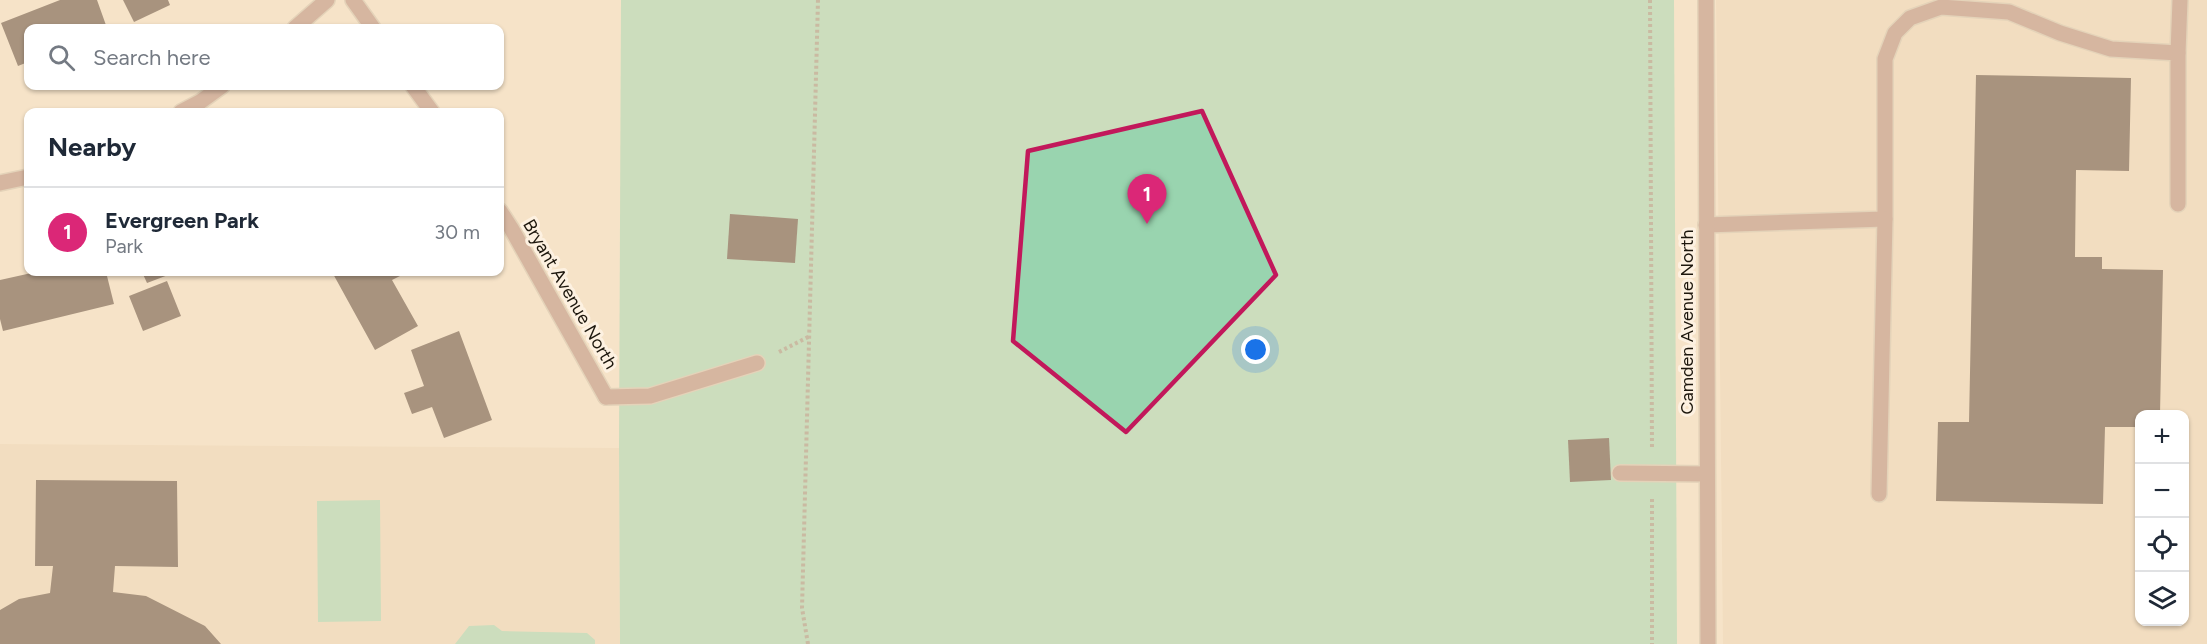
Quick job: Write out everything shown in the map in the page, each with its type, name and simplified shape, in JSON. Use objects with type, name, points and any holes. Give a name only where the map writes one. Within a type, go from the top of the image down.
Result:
[{"type":"street","points":[[300,24],[327,0]]},
{"type":"street","points":[[353,0],[371,24]]},
{"type":"street","name":"Camden Avenue North","points":[[1706,0],[1708,644]]},
{"type":"street","points":[[2178,204],[2180,0]]},
{"type":"street","points":[[1879,494],[1885,219],[1885,59],[1895,33],[1910,18],[1941,7],[2009,12],[2060,33],[2111,49],[2178,53]]},
{"type":"street","points":[[189,108],[216,90]]},
{"type":"street","points":[[416,90],[429,108]]},
{"type":"street","points":[[0,183],[24,178]]},
{"type":"street","name":"Bryant Avenue North","points":[[504,217],[606,397],[650,396],[758,363]]},
{"type":"street","points":[[1706,225],[1885,219]]},
{"type":"street","points":[[1620,473],[1707,474]]},
{"type":"path","points":[[808,644],[802,608],[818,0]]},
{"type":"path","points":[[1650,0],[1652,644]]},
{"type":"path","points":[[758,363],[810,336]]},
{"type":"highlighted area","points":[[1202,111],[1276,275],[1126,432],[1013,341],[1028,151]]},
{"type":"shaded area","points":[[1716,0],[2207,0],[2207,644],[1723,644]]},
{"type":"shaded area","points":[[0,444],[619,448],[620,644],[0,644]]},
{"type":"green space","points":[[621,0],[1674,0],[1677,644],[620,644]]},
{"type":"green space","points":[[380,500],[381,621],[318,622],[317,501]]},
{"type":"green space","points":[[494,625],[502,631],[587,633],[595,640],[595,644],[455,644],[469,626]]},
{"type":"building","points":[[60,0],[97,0],[106,24],[24,24],[24,64],[18,66],[1,23]]},
{"type":"building","points":[[123,0],[168,0],[170,5],[134,22]]},
{"type":"building","points":[[1976,75],[2131,78],[2129,171],[2076,170],[2075,257],[2102,257],[2102,269],[2163,270],[2160,410],[2135,410],[2135,427],[2105,427],[2103,504],[1936,501],[1938,422],[1969,422]]},
{"type":"building","points":[[730,214],[798,219],[795,263],[727,259]]},
{"type":"building","points":[[24,275],[107,276],[114,304],[3,331],[0,319],[0,280]]},
{"type":"building","points":[[144,276],[165,276],[147,283]]},
{"type":"building","points":[[334,276],[400,276],[392,280],[418,326],[375,350]]},
{"type":"building","points":[[167,281],[181,316],[143,331],[129,296]]},
{"type":"building","points":[[459,331],[492,420],[444,438],[432,407],[412,414],[404,393],[424,386],[411,350]]},
{"type":"building","points":[[1609,438],[1611,480],[1570,482],[1568,440]]},
{"type":"building","points":[[36,480],[177,481],[178,567],[115,566],[113,592],[146,596],[205,626],[221,644],[0,644],[0,610],[19,599],[50,593],[53,566],[35,566]]},
{"type":"place","name":"Evergreen Park","points":[[1147,224]]}]
